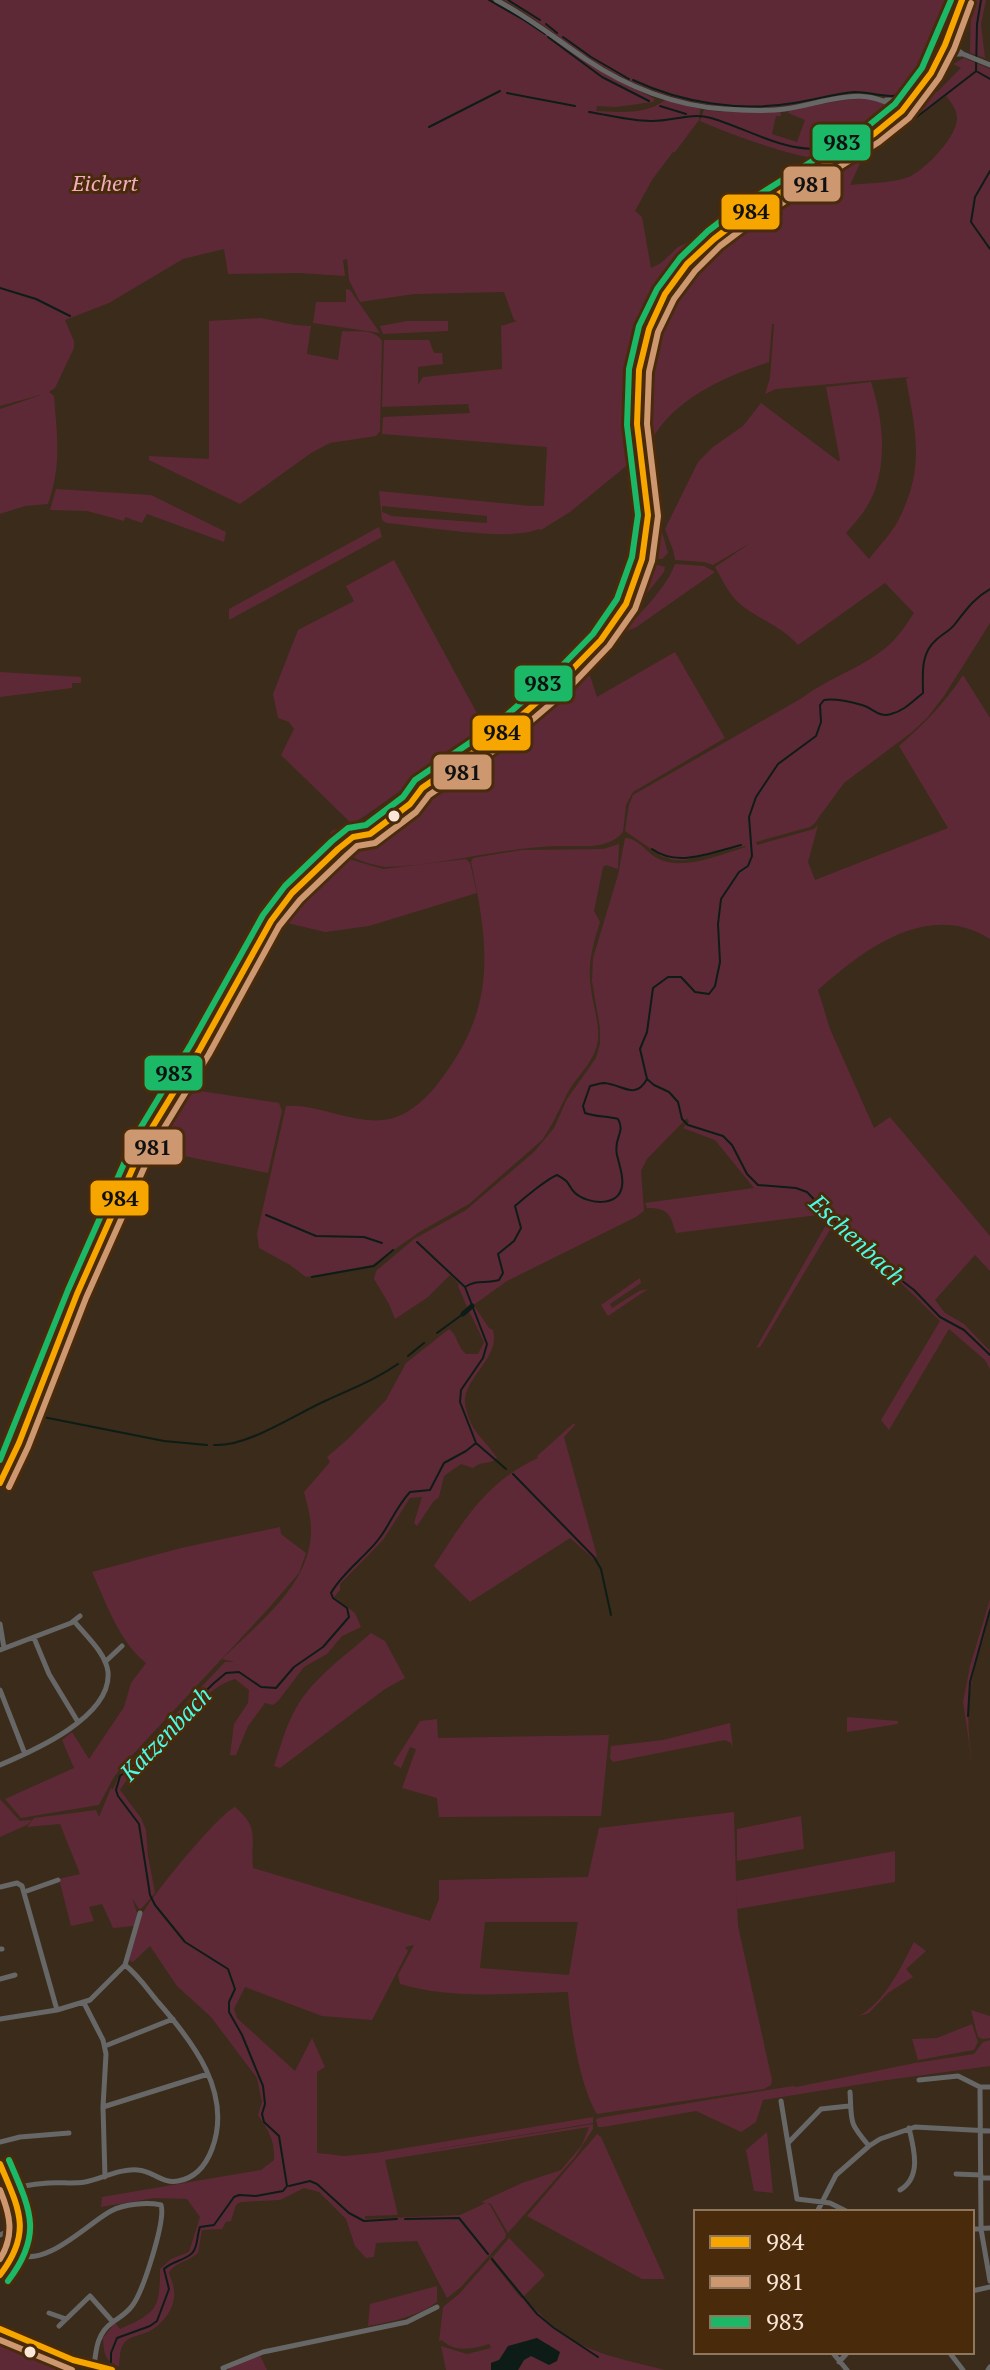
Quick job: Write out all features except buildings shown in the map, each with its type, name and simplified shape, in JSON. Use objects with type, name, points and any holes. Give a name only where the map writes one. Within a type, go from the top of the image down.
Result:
[{"type":"main road","points":[[0,1483],[19,1443],[77,1294],[147,1136],[200,1049],[271,921],[292,893],[338,849],[499,735],[560,682],[601,640],[626,604],[642,559],[648,523],[637,424],[639,367],[652,321],[676,277],[692,258],[732,223],[857,145],[901,113],[948,46],[950,31],[962,0]]},
{"type":"main road","points":[[0,2164],[19,2208],[22,2225],[16,2253],[0,2275]]},
{"type":"street","points":[[496,0],[603,70],[638,88],[681,102],[747,111],[785,109],[844,97],[871,96],[891,104],[901,113]]},
{"type":"street","points":[[948,46],[988,64]]},
{"type":"street","points":[[948,46],[962,54]]},
{"type":"street","points":[[934,68],[946,59],[962,54]]},
{"type":"street","points":[[881,99],[894,100],[917,94]]},
{"type":"street","points":[[0,1624],[2,1649],[80,1616]]},
{"type":"street","points":[[0,1765],[53,1741],[96,1704],[106,1685],[108,1673],[105,1662],[74,1621]]},
{"type":"street","points":[[34,1638],[49,1674],[78,1722]]},
{"type":"street","points":[[105,1662],[122,1646]]},
{"type":"street","points":[[0,1690],[3,1707],[25,1754]]},
{"type":"street","points":[[24,1892],[58,1880]]},
{"type":"street","points":[[0,1887],[17,1883],[22,1886],[57,2010]]},
{"type":"street","points":[[0,2017],[57,2010],[84,2003],[102,1990],[125,1965],[140,1913]]},
{"type":"street","points":[[0,2193],[49,2183],[84,2182],[133,2169],[164,2181],[178,2181],[200,2170],[213,2145],[217,2127],[216,2097],[208,2074],[187,2035],[125,1965]]},
{"type":"street","points":[[0,1979],[15,1975]]},
{"type":"street","points":[[84,2003],[105,2046],[107,2062],[103,2107],[105,2177]]},
{"type":"street","points":[[105,2046],[173,2019]]},
{"type":"street","points":[[103,2107],[208,2074]]},
{"type":"street","points":[[919,2080],[961,2077],[980,2087],[990,2087]]},
{"type":"street","points":[[980,2087],[981,2229],[990,2281]]},
{"type":"street","points":[[850,2092],[852,2126],[869,2146]]},
{"type":"street","points":[[781,2101],[797,2199],[836,2205],[845,2210]]},
{"type":"street","points":[[789,2142],[821,2109],[849,2106]]},
{"type":"street","points":[[900,2190],[907,2186],[914,2169],[909,2128]]},
{"type":"street","points":[[818,2210],[836,2175],[869,2146],[909,2128],[990,2131]]},
{"type":"street","points":[[0,2142],[69,2133]]},
{"type":"street","points":[[956,2174],[990,2178]]},
{"type":"street","points":[[16,2253],[30,2257],[54,2249],[105,2214],[121,2207],[161,2205],[160,2231],[138,2296],[125,2315],[101,2334],[94,2367]]},
{"type":"street","points":[[0,2235],[22,2225]]},
{"type":"street","points":[[974,2229],[990,2228]]},
{"type":"street","points":[[59,2326],[90,2296],[113,2322]]},
{"type":"street","points":[[224,2370],[259,2353],[407,2322],[437,2307]]},
{"type":"street","points":[[49,2313],[66,2319]]},
{"type":"street","points":[[0,2329],[57,2354],[112,2370]]},
{"type":"street","points":[[833,2354],[847,2370]]},
{"type":"street","points":[[839,2362],[846,2354]]},
{"type":"street","points":[[951,2354],[963,2370]]},
{"type":"green space","name":"Eichert","points":[[0,0],[492,0],[603,73],[655,99],[653,102],[616,107],[597,106],[596,111],[641,110],[665,100],[700,109],[699,120],[652,180],[635,211],[642,217],[651,268],[678,247],[712,231],[817,161],[824,162],[712,234],[685,260],[645,327],[631,398],[626,407],[631,462],[570,512],[541,530],[487,534],[386,523],[382,520],[379,491],[544,506],[547,447],[382,434],[383,417],[470,413],[468,404],[382,407],[384,340],[429,340],[434,353],[442,353],[443,364],[418,367],[418,385],[423,377],[502,369],[501,326],[517,321],[504,292],[414,294],[360,302],[349,280],[347,259],[343,260],[345,276],[228,274],[224,249],[183,259],[109,303],[65,320],[74,348],[55,388],[49,392],[54,396],[57,450],[48,504],[25,506],[0,514],[0,409],[44,394],[0,406]],"holes":[[[382,506],[487,516],[487,523],[392,516],[382,512]]]},
{"type":"green space","points":[[504,0],[957,0],[935,55],[919,83],[910,92],[900,97],[848,94],[790,105],[750,108],[680,99],[636,83],[594,61]]},
{"type":"green space","points":[[973,0],[986,0],[981,24],[985,58],[970,53]]},
{"type":"green space","points":[[964,58],[990,69],[990,623],[927,718],[844,783],[814,824],[756,842],[757,845],[814,829],[818,825],[808,862],[815,880],[948,828],[899,746],[934,713],[963,675],[990,718],[990,939],[967,928],[943,925],[920,927],[876,946],[818,990],[830,1029],[874,1128],[890,1117],[990,1236],[990,1271],[975,1255],[935,1300],[945,1313],[964,1324],[990,1351],[990,1369],[985,1360],[949,1329],[889,1430],[881,1420],[940,1321],[874,1259],[831,1228],[760,1347],[756,1348],[826,1225],[818,1215],[676,1233],[668,1213],[647,1208],[645,1203],[754,1188],[715,1140],[683,1128],[689,1122],[687,1118],[647,1159],[641,1171],[644,1211],[636,1217],[507,1281],[468,1309],[459,1284],[450,1275],[428,1297],[395,1319],[374,1279],[376,1271],[414,1239],[466,1210],[534,1152],[554,1128],[567,1099],[596,1058],[600,1028],[592,981],[593,958],[618,875],[625,838],[638,843],[657,858],[678,863],[690,863],[746,847],[685,860],[661,856],[625,831],[633,795],[870,659],[894,640],[914,613],[885,583],[798,645],[736,600],[715,567],[752,542],[713,565],[675,560],[665,529],[698,462],[743,426],[761,403],[838,461],[826,387],[871,382],[879,413],[881,463],[873,494],[846,533],[869,559],[896,524],[912,483],[916,450],[906,379],[909,377],[776,389],[765,394],[770,378],[772,324],[769,362],[702,391],[673,412],[651,441],[648,433],[657,492],[657,514],[668,553],[662,559],[653,558],[646,552],[651,514],[639,410],[642,367],[646,345],[676,282],[700,252],[749,215],[858,150],[863,157],[850,185],[906,178],[930,162],[946,144],[956,126],[952,103],[946,96],[911,123],[898,124],[932,89],[937,92],[961,68],[953,64]]},
{"type":"green space","points":[[867,98],[885,106],[888,112],[884,120],[845,150],[825,158],[782,151],[700,121],[704,110],[781,112],[781,116],[776,116],[772,134],[797,142],[805,120],[788,113],[789,110]]},
{"type":"green space","points":[[346,289],[350,290],[380,333],[313,323],[316,302],[346,302]]},
{"type":"green space","points":[[261,318],[311,326],[307,354],[338,360],[342,331],[364,332],[379,337],[382,341],[380,431],[376,436],[330,443],[240,504],[149,460],[149,456],[209,459],[209,321]]},
{"type":"green space","points":[[407,321],[448,321],[448,331],[383,334],[380,326]]},
{"type":"green space","points":[[631,405],[644,519],[640,557],[625,599],[597,639],[561,678],[519,715],[348,836],[334,837],[330,833],[333,830],[354,827],[503,722],[570,660],[607,618],[626,581],[637,533],[638,512],[629,419]]},
{"type":"green space","points":[[56,489],[151,495],[226,532],[224,542],[147,514],[142,523],[87,511],[50,510]]},
{"type":"green space","points":[[379,527],[382,537],[229,620],[229,609]]},
{"type":"green space","points":[[394,560],[486,730],[351,823],[281,755],[294,729],[289,722],[278,718],[273,694],[298,630],[354,601],[346,586]]},
{"type":"green space","points":[[648,562],[665,567],[664,572],[586,672],[597,697],[675,652],[725,738],[633,792],[626,805],[623,832],[606,843],[524,849],[386,867],[370,864],[346,852],[347,846],[394,819],[429,786],[540,704],[567,680],[614,628],[631,598],[643,565]]},
{"type":"green space","points":[[675,564],[704,566],[715,572],[628,630],[591,668],[660,590]]},
{"type":"green space","points":[[0,672],[81,677],[81,683],[72,683],[72,688],[0,697]]},
{"type":"green space","points":[[321,843],[326,845],[324,854],[301,874],[324,848],[296,878],[268,920],[177,1079],[175,1073],[258,927]]},
{"type":"green space","points":[[619,844],[618,869],[603,867],[594,911],[600,922],[590,972],[598,1026],[594,1055],[570,1089],[542,1140],[469,1204],[421,1231],[372,1265],[306,1277],[259,1248],[257,1234],[286,1106],[312,1108],[364,1120],[390,1119],[405,1113],[426,1097],[460,1051],[480,1000],[484,974],[482,921],[471,862],[473,858],[521,850],[603,849]]},
{"type":"green space","points":[[340,854],[341,857],[297,900],[279,925],[202,1061],[183,1082],[267,931],[298,891]]},
{"type":"green space","points":[[345,858],[383,869],[466,859],[470,863],[477,893],[369,926],[325,932],[283,922],[317,880]]},
{"type":"green space","points":[[187,1089],[279,1103],[282,1111],[268,1173],[149,1149],[170,1109]]},
{"type":"green space","points":[[640,1278],[641,1283],[610,1304],[612,1308],[639,1291],[648,1289],[608,1316],[601,1305]]},
{"type":"green space","points":[[475,1307],[493,1330],[494,1339],[488,1357],[468,1389],[465,1404],[473,1427],[497,1458],[473,1468],[461,1464],[444,1476],[439,1497],[417,1526],[414,1523],[422,1497],[410,1498],[383,1540],[340,1584],[340,1590],[334,1597],[355,1613],[361,1627],[342,1636],[327,1654],[304,1667],[273,1705],[265,1703],[248,1726],[236,1755],[230,1755],[234,1724],[248,1703],[249,1690],[235,1679],[224,1683],[205,1698],[165,1745],[130,1777],[120,1790],[146,1830],[155,1893],[139,1909],[132,1898],[137,1913],[134,1926],[113,1928],[102,1904],[89,1907],[94,1921],[71,1926],[59,1879],[80,1874],[60,1824],[27,1827],[34,1818],[96,1810],[99,1817],[121,1772],[225,1662],[235,1662],[222,1659],[266,1617],[293,1585],[303,1567],[311,1529],[304,1492],[330,1462],[327,1457],[386,1400],[406,1363],[449,1329],[466,1354],[478,1354],[484,1342],[469,1311]]},
{"type":"green space","points":[[574,1423],[564,1437],[597,1556],[594,1559],[570,1538],[470,1602],[434,1566],[466,1518],[490,1490],[520,1467],[538,1458]]},
{"type":"green space","points":[[280,1527],[281,1534],[306,1553],[299,1573],[124,1764],[99,1805],[21,1818],[5,1799],[74,1768],[62,1740],[72,1732],[89,1759],[124,1707],[131,1683],[146,1663],[121,1633],[92,1572],[181,1548]]},
{"type":"green space","points":[[990,1599],[968,1708],[974,1776],[963,1702]]},
{"type":"green space","points":[[371,1633],[385,1641],[405,1678],[385,1689],[280,1768],[274,1766],[289,1722],[303,1697],[330,1668]]},
{"type":"green space","points":[[847,1717],[898,1721],[898,1724],[847,1732]]},
{"type":"green space","points":[[437,1719],[438,1738],[609,1735],[601,1816],[439,1817],[437,1798],[402,1788],[416,1749],[410,1747],[401,1768],[393,1764],[420,1721]]},
{"type":"green space","points":[[730,1723],[733,1749],[731,1743],[725,1740],[613,1762],[610,1758],[611,1746],[663,1740]]},
{"type":"green space","points":[[0,1799],[20,1821],[32,1820],[0,1837]]},
{"type":"green space","points":[[235,1807],[251,1828],[253,1868],[430,1921],[439,1899],[439,1880],[588,1877],[599,1828],[734,1812],[736,1881],[895,1851],[895,1882],[737,1909],[738,1926],[772,2080],[771,2085],[764,2089],[597,2114],[581,2072],[568,1992],[462,1994],[400,1984],[398,1975],[414,1945],[405,1947],[408,1951],[372,2020],[322,2016],[245,1987],[234,2009],[237,2018],[295,2071],[312,2038],[325,2067],[317,2072],[317,2153],[345,2156],[375,2153],[593,2117],[593,2123],[407,2154],[593,2124],[593,2129],[575,2157],[508,2233],[491,2204],[486,2203],[506,2234],[505,2238],[461,2287],[447,2298],[417,2241],[376,2243],[374,2257],[366,2258],[355,2246],[346,2219],[319,2192],[304,2188],[280,2200],[241,2202],[236,2205],[231,2221],[226,2222],[222,2229],[202,2230],[198,2253],[169,2272],[174,2291],[171,2309],[154,2329],[123,2344],[119,2367],[106,2356],[103,2338],[115,2323],[120,2329],[154,2308],[159,2293],[160,2269],[171,2259],[189,2252],[200,2217],[187,2199],[154,2198],[101,2207],[102,2197],[261,2170],[274,2160],[270,2136],[258,2115],[262,2102],[257,2078],[211,2017],[177,1986],[150,1946],[133,1962],[128,1960],[146,1908],[185,1858]],"holes":[[[485,1922],[578,1922],[569,1975],[480,1968]],[[589,2127],[582,2145],[561,2170],[522,2183],[460,2215],[365,2219],[365,2216],[398,2215],[385,2160]]]},
{"type":"green space","points":[[801,1816],[804,1849],[737,1861],[737,1829]]},
{"type":"green space","points":[[914,1942],[926,1951],[906,1969],[913,1977],[888,1993],[869,2013],[859,2016],[884,1993]]},
{"type":"green space","points":[[971,2010],[990,2016],[990,2038],[978,2037]]},
{"type":"green space","points":[[972,2024],[978,2042],[974,2050],[918,2060],[912,2039],[937,2038]]},
{"type":"green space","points":[[990,2040],[990,2066],[763,2100],[756,2122],[741,2132],[696,2111],[603,2127],[598,2127],[596,2120],[974,2054],[983,2042]]},
{"type":"green space","points":[[767,2132],[773,2193],[754,2191],[746,2150]]},
{"type":"green space","points":[[597,2134],[665,2279],[642,2279],[527,2216]]},
{"type":"green space","points":[[509,2238],[545,2275],[523,2297],[552,2325],[595,2351],[665,2370],[518,2370],[524,2360],[531,2356],[538,2359],[551,2346],[542,2342],[491,2363],[491,2370],[446,2370],[441,2346],[467,2354],[491,2348],[489,2344],[458,2348],[439,2341],[443,2307],[490,2259],[522,2297],[492,2258]]},
{"type":"green space","points":[[437,2286],[437,2302],[429,2307],[404,2318],[368,2326],[370,2304]]},
{"type":"green space","points":[[0,2337],[66,2366],[68,2370],[0,2370]]},
{"type":"green space","points":[[259,2353],[267,2370],[229,2370],[229,2367]]},
{"type":"shaded area","points":[[537,2338],[560,2352],[557,2361],[549,2365],[531,2356],[524,2360],[518,2370],[491,2370],[491,2363],[499,2360],[508,2346]]},
{"type":"waterway","points":[[489,0],[545,34]]},
{"type":"waterway","points":[[508,0],[540,20]]},
{"type":"waterway","points":[[633,80],[671,95],[732,106],[774,106],[854,92],[896,96],[916,82],[931,60],[955,0]]},
{"type":"waterway","points":[[981,0],[976,71],[990,79]]},
{"type":"waterway","points":[[546,24],[557,33]]},
{"type":"waterway","points":[[548,37],[602,77],[649,101]]},
{"type":"waterway","points":[[563,37],[629,79]]},
{"type":"waterway","points":[[909,123],[975,72]]},
{"type":"waterway","points":[[429,127],[500,91]]},
{"type":"waterway","points":[[507,93],[575,106]]},
{"type":"waterway","points":[[660,106],[686,114]]},
{"type":"waterway","points":[[589,112],[642,121],[703,116],[782,144],[811,149],[830,145],[873,125]]},
{"type":"waterway","points":[[990,171],[975,197],[971,222],[990,249]]},
{"type":"waterway","points":[[0,288],[36,299],[70,316]]},
{"type":"waterway","points":[[345,836],[513,717],[564,671],[608,624],[632,578],[642,536],[642,488],[631,409]]},
{"type":"waterway","name":"Eschenbach","points":[[990,589],[975,600],[931,646],[924,665],[923,693],[904,708],[887,715],[843,701],[824,700],[820,705],[821,722],[816,736],[778,764],[756,797],[749,817],[752,856],[748,866],[739,872],[721,899],[718,924],[720,962],[715,986],[709,994],[695,992],[681,977],[668,977],[653,988],[647,1032],[640,1049],[647,1079],[669,1092],[678,1102],[682,1119],[688,1125],[723,1136],[732,1145],[747,1174],[758,1185],[796,1188],[807,1192],[862,1250],[914,1290],[940,1317],[964,1330],[990,1355]]},
{"type":"waterway","points":[[372,829],[387,818]]},
{"type":"waterway","points":[[652,849],[662,855],[684,858],[741,845]]},
{"type":"waterway","name":"Katzenbach","points":[[111,2362],[117,2338],[157,2321],[169,2289],[164,2269],[193,2252],[200,2227],[214,2225],[234,2197],[283,2191],[287,2186],[279,2136],[264,2122],[262,2114],[265,2104],[263,2086],[229,2012],[229,2002],[235,1989],[228,1969],[185,1942],[155,1905],[150,1895],[139,1824],[116,1790],[120,1776],[157,1747],[176,1720],[226,1673],[239,1672],[261,1687],[276,1688],[294,1667],[323,1647],[349,1617],[347,1608],[333,1598],[331,1593],[336,1585],[378,1540],[410,1492],[430,1490],[444,1463],[476,1443],[460,1402],[461,1390],[483,1358],[487,1344],[465,1287],[499,1280],[503,1273],[498,1254],[514,1241],[521,1228],[515,1206],[553,1177],[557,1175],[562,1178],[575,1193],[587,1200],[609,1201],[620,1193],[622,1179],[616,1149],[620,1132],[618,1119],[585,1113],[583,1106],[590,1086],[604,1083],[633,1090],[642,1086],[647,1079]]},
{"type":"waterway","points":[[266,1215],[316,1236],[364,1237],[382,1243]]},
{"type":"waterway","points":[[417,1242],[465,1287]]},
{"type":"waterway","points":[[312,1277],[374,1266],[393,1250]]},
{"type":"waterway","points":[[463,1314],[472,1306]]},
{"type":"waterway","points":[[437,1333],[463,1314]]},
{"type":"waterway","points":[[408,1356],[424,1343]]},
{"type":"waterway","points":[[214,1445],[255,1436],[372,1380],[398,1364]]},
{"type":"waterway","points":[[38,1416],[164,1441],[207,1445]]},
{"type":"waterway","points":[[476,1443],[506,1469]]},
{"type":"waterway","points":[[513,1474],[594,1557],[601,1569],[611,1615]]},
{"type":"waterway","points":[[968,1716],[970,1682],[990,1610]]},
{"type":"waterway","points":[[289,2186],[310,2181],[317,2184],[349,2213],[364,2221],[397,2219]]},
{"type":"waterway","points":[[405,2219],[459,2218],[488,2254]]},
{"type":"waterway","points":[[492,2259],[537,2314],[598,2357]]},
{"type":"transit line","name":"983","points":[[0,1460],[68,1290],[138,1132],[263,915],[285,886],[332,841],[348,828],[366,825],[403,797],[415,780],[493,727],[553,675],[593,634],[617,599],[632,557],[638,515],[627,425],[629,369],[639,326],[657,289],[680,258],[708,231],[738,208],[868,126],[895,104],[922,68],[951,0]]},
{"type":"transit line","name":"984","points":[[0,1483],[19,1443],[77,1294],[147,1136],[200,1049],[271,921],[292,893],[338,849],[353,837],[370,834],[410,804],[422,788],[499,735],[560,682],[601,640],[626,604],[642,559],[648,515],[637,424],[639,370],[649,329],[665,294],[687,264],[714,239],[744,216],[874,134],[902,111],[931,73],[962,0]]},
{"type":"transit line","name":"981","points":[[9,1487],[28,1447],[86,1298],[156,1141],[209,1054],[279,926],[300,900],[357,846],[375,843],[416,812],[429,795],[505,743],[567,690],[609,646],[635,609],[652,561],[658,516],[647,424],[649,372],[658,332],[674,299],[695,271],[720,246],[749,224],[879,142],[909,118],[939,78],[954,49],[971,3]]},
{"type":"transit line","name":"983","points":[[8,2281],[19,2264],[30,2235],[27,2207],[9,2160]]},
{"type":"transit line","name":"984","points":[[0,2164],[20,2220],[17,2246],[0,2275]]},
{"type":"transit line","name":"981","points":[[0,2190],[9,2224],[8,2241],[0,2259]]},
{"type":"transit line","name":"984","points":[[0,2329],[73,2360],[112,2370]]},
{"type":"transit line","name":"981","points":[[0,2340],[72,2370]]}]
